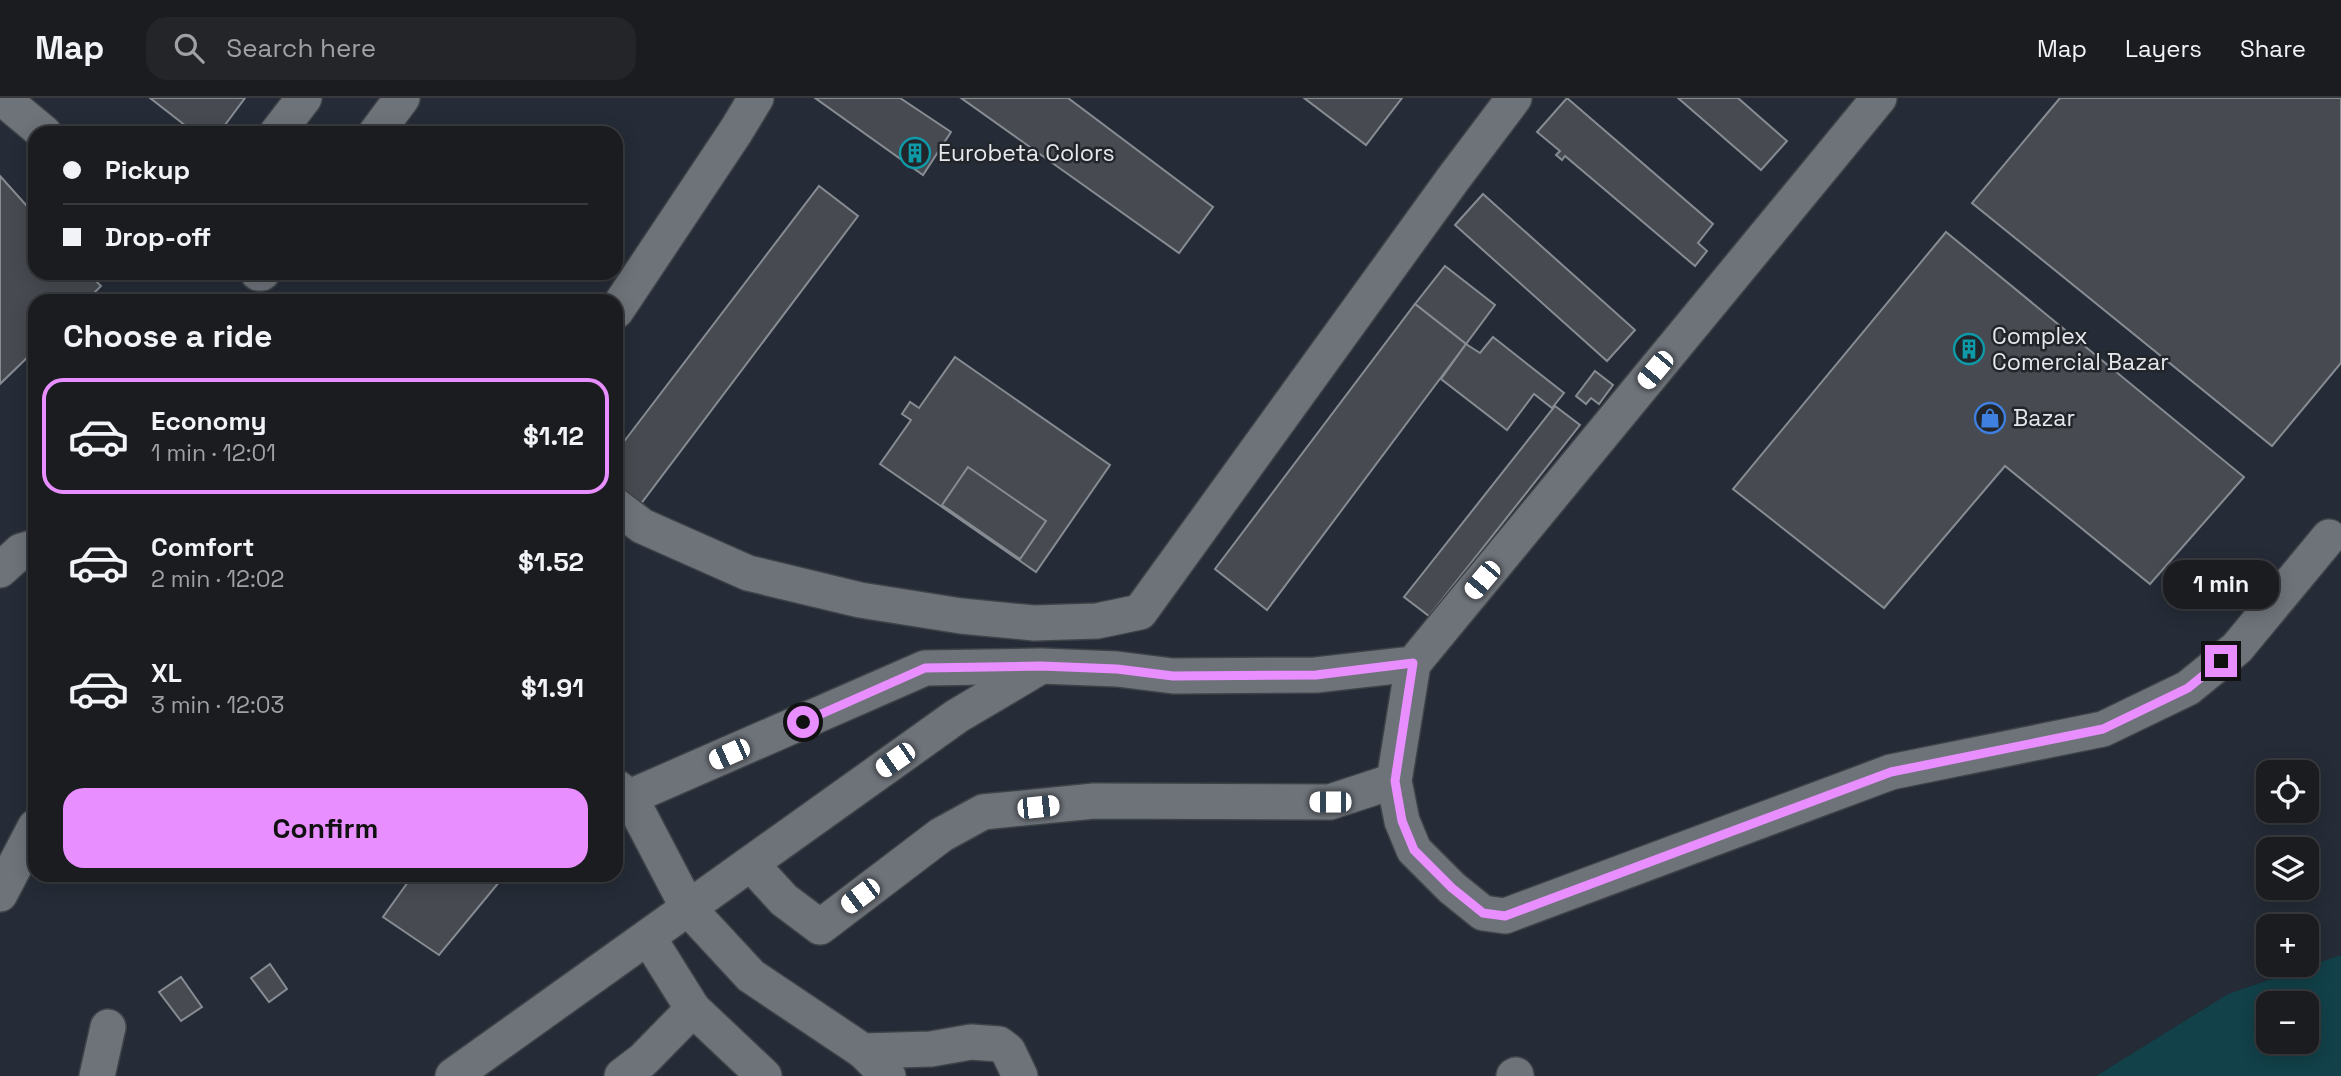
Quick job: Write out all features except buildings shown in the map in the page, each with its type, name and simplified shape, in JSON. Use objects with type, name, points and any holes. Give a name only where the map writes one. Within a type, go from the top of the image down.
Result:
[{"type":"lane","points":[[2,98],[36,126]]},
{"type":"lane","points":[[283,126],[304,98]]},
{"type":"lane","points":[[381,126],[402,98]]},
{"type":"lane","points":[[623,300],[756,98]]},
{"type":"lane","points":[[623,511],[642,526],[748,573],[860,600],[961,616],[1034,623],[1097,621],[1140,612],[1514,98]]},
{"type":"lane","points":[[1879,98],[1413,663],[1395,781],[1402,821],[1414,850],[1452,888],[1483,913],[1505,916],[1891,772],[2103,729],[2188,688],[2237,648],[2329,537]]},
{"type":"lane","points":[[0,570],[21,551],[28,549]]},
{"type":"lane","points":[[888,1076],[863,1051],[751,976],[688,908],[623,792],[925,668],[1041,666],[1117,669],[1173,676],[1316,675],[1413,663]]},
{"type":"lane","points":[[453,1076],[957,716],[1041,666]]},
{"type":"lane","points":[[751,864],[784,901],[820,927],[941,835],[983,812],[1094,801],[1330,802],[1395,781]]},
{"type":"lane","points":[[0,894],[28,840]]},
{"type":"lane","points":[[648,937],[693,1009],[764,1076]]},
{"type":"lane","points":[[622,1076],[643,1060],[693,1009]]},
{"type":"lane","points":[[97,1076],[108,1027]]},
{"type":"lane","points":[[863,1051],[931,1049],[971,1042],[999,1044],[1008,1051],[1020,1076]]},
{"type":"shaded area","points":[[0,98],[2341,98],[2341,955],[2319,963],[2319,914],[2256,914],[2256,977],[2277,977],[2228,994],[2096,1076],[0,1076]]},
{"type":"water","points":[[2341,955],[2341,1076],[2096,1076],[2228,994],[2277,977],[2319,977],[2319,963]]},
{"type":"place","name":"Eurobeta Colors","points":[[915,153]]},
{"type":"place","name":"Complex Comercial Bazar","points":[[1969,349]]},
{"type":"place","name":"Bazar","points":[[1990,418]]},
{"type":"route","points":[[803,722],[925,668],[1041,666],[1117,669],[1173,676],[1316,675],[1413,663],[1395,781],[1402,821],[1414,850],[1452,888],[1483,913],[1505,916],[1891,772],[2103,729],[2188,688],[2221,661]]}]
